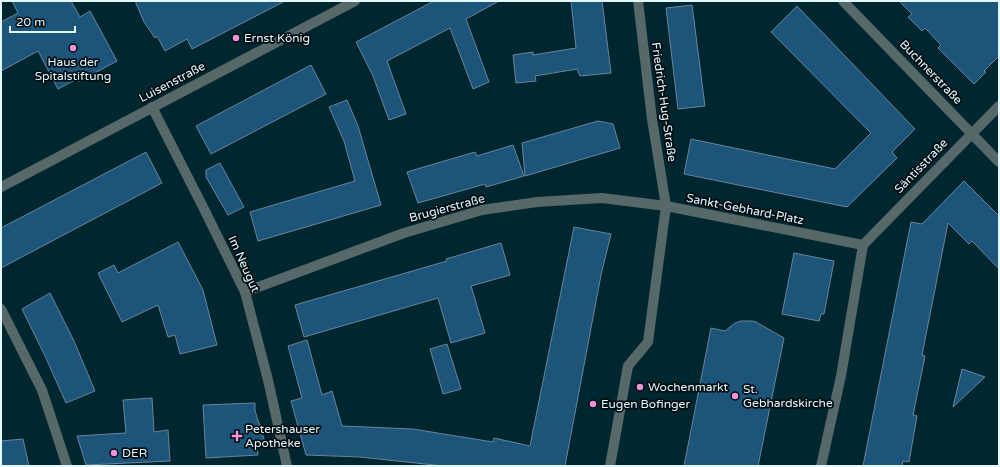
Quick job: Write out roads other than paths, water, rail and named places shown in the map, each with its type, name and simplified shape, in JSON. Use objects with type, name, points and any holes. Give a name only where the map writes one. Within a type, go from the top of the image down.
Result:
[{"type":"street","name":"Luisenstraße","points":[[1,187],[354,1]]},
{"type":"street","name":"Friedrich-Hug-Straße","points":[[638,1],[652,119],[666,206]]},
{"type":"street","name":"Buchnerstraße","points":[[843,1],[999,162]]},
{"type":"street","name":"Säntisstraße","points":[[863,245],[999,106]]},
{"type":"street","name":"Im Neugut","points":[[152,107],[244,292],[268,380],[287,466]]},
{"type":"street","name":"Brugierstraße","points":[[244,292],[404,233],[482,210],[537,202],[602,198],[666,206]]},
{"type":"street","name":"Sankt-Gebhard-Platz","points":[[666,206],[863,245]]},
{"type":"street","points":[[610,466],[628,366],[648,342],[666,206]]},
{"type":"street","points":[[821,466],[841,376],[863,245]]},
{"type":"street","points":[[1,309],[42,390],[67,466]]},
{"type":"place","name":"Ernst König","points":[[236,38]]},
{"type":"place","name":"Haus der Spitalstiftung","points":[[73,48]]},
{"type":"place","name":"Wochenmarkt","points":[[640,387]]},
{"type":"place","name":"St. Gebhardskirche","points":[[735,396]]},
{"type":"place","name":"Eugen Bofinger","points":[[593,404]]},
{"type":"place","name":"Petershauser Apotheke","points":[[237,436]]},
{"type":"place","name":"DER","points":[[114,453]]}]
